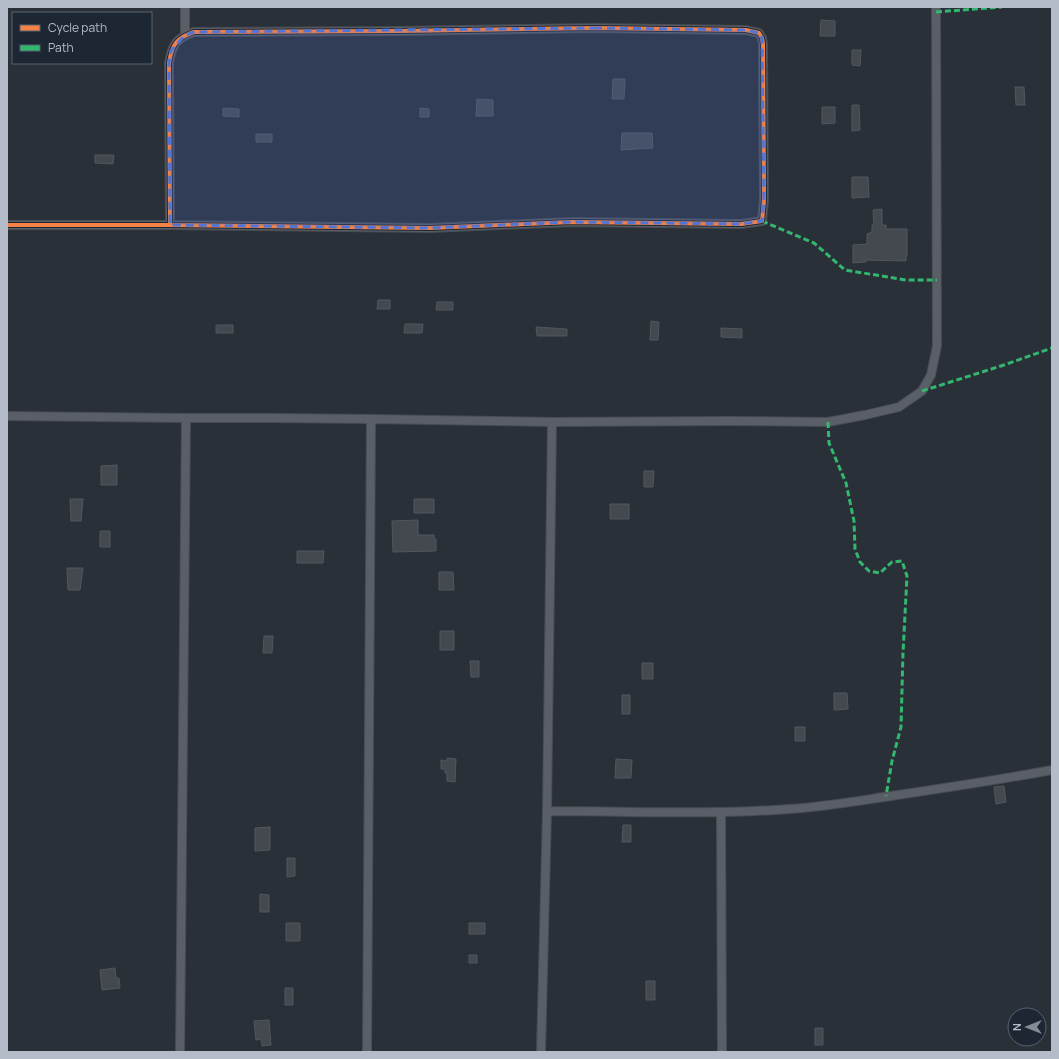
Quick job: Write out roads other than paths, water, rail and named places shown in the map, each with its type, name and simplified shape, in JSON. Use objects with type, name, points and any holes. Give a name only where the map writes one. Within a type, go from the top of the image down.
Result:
[{"type":"street","points":[[185,35],[186,7]]},
{"type":"street","points":[[7,416],[552,422],[828,422],[899,407],[922,391],[931,375],[937,346],[936,7]]},
{"type":"street","points":[[7,225],[430,228],[572,222],[741,224],[762,221],[764,200],[762,38],[759,33],[746,30],[594,28],[194,32],[185,35],[178,40],[171,51],[168,63],[170,225]]},
{"type":"street","points":[[180,1052],[186,418]]},
{"type":"street","points":[[367,1052],[371,419]]},
{"type":"street","points":[[541,1052],[547,811],[552,422]]},
{"type":"street","points":[[547,811],[721,812],[789,809],[1003,779],[1052,770]]},
{"type":"street","points":[[721,812],[722,1052]]}]
